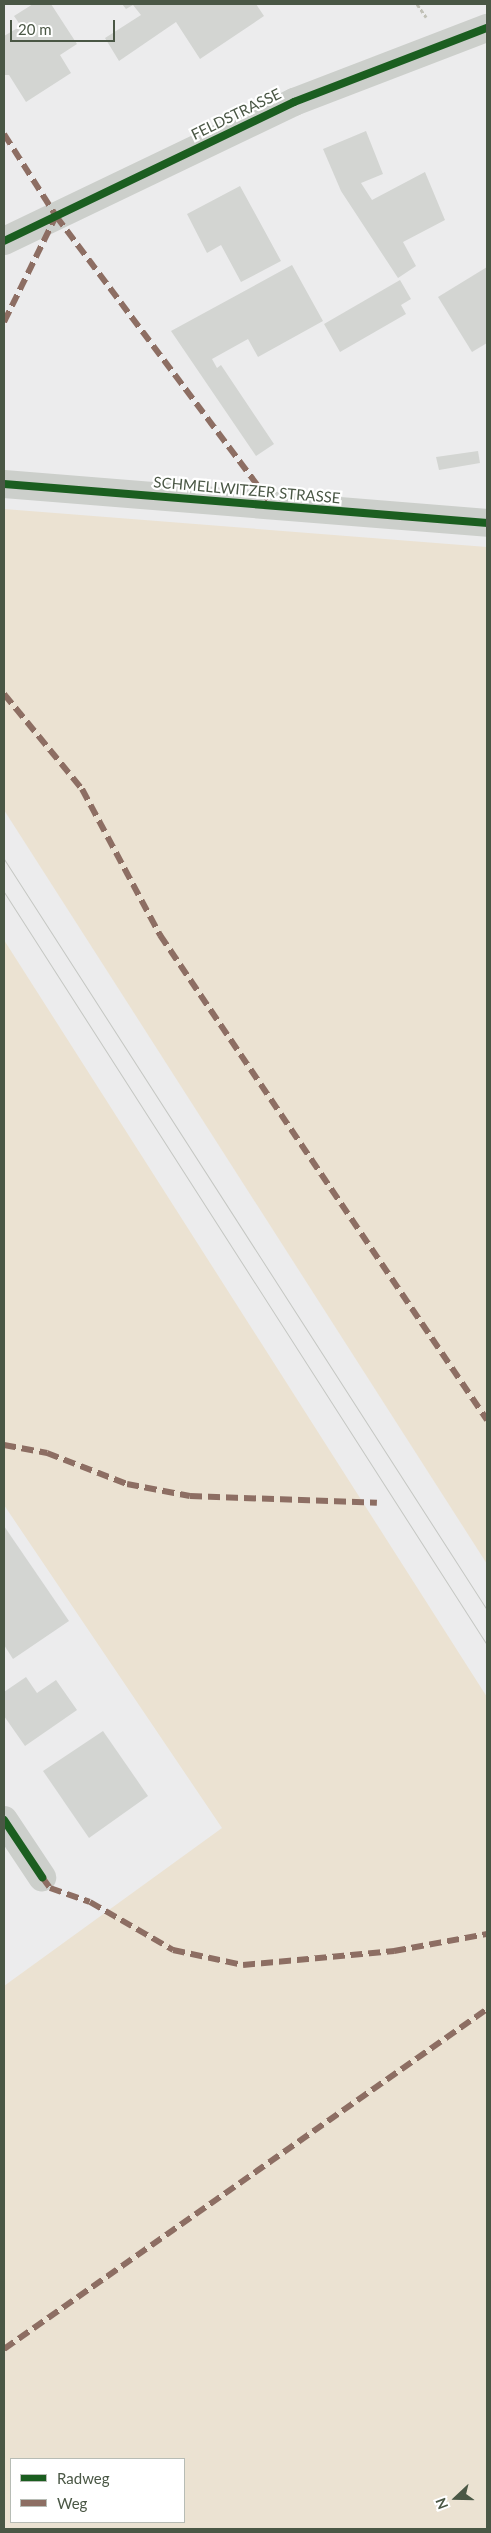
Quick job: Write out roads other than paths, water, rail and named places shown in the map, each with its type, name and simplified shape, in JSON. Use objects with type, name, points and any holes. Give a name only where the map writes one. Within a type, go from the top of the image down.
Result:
[{"type":"street","name":"FELDSTRASSE","points":[[4,241],[294,102],[487,28]]},
{"type":"street","name":"SCHMELLWITZER STRASSE","points":[[4,484],[487,523]]},
{"type":"street","points":[[4,1820],[42,1877]]},
{"type":"tram line","points":[[4,859],[487,1610]]},
{"type":"tram line","points":[[4,892],[487,1645]]}]
